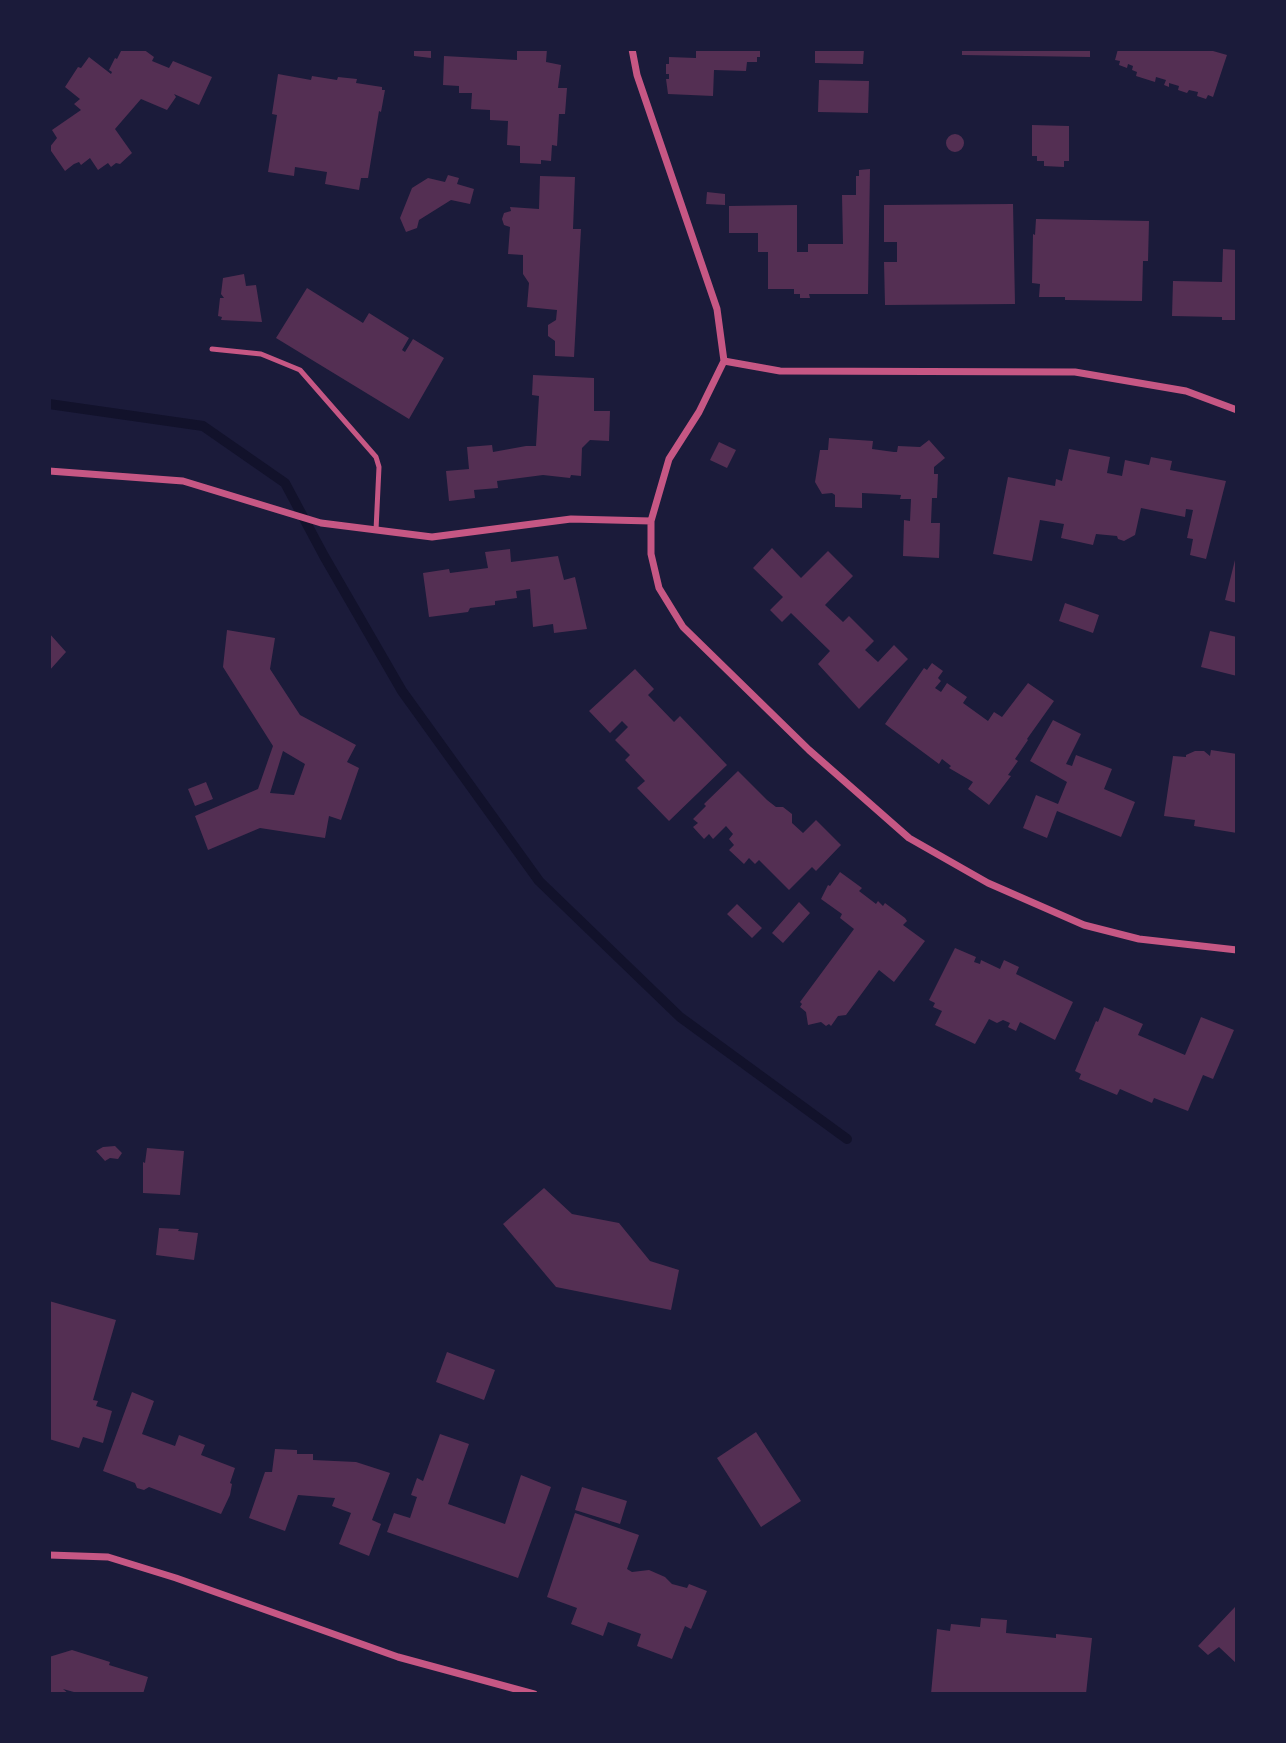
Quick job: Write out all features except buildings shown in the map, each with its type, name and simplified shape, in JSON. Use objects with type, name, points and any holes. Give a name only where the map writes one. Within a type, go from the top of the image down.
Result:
[{"type":"street","points":[[632,49],[637,75],[717,309],[723,362],[699,412],[669,459],[651,521],[651,554],[659,588],[683,627],[809,750],[909,838],[988,883],[1084,925],[1139,939],[1237,950]]},
{"type":"street","points":[[723,362],[780,371],[1074,372],[1186,391],[1237,410]]},
{"type":"street","points":[[49,471],[183,481],[321,523],[432,537],[571,519],[651,521]]},
{"type":"street","points":[[49,1555],[108,1557],[176,1578],[398,1657],[534,1694]]},
{"type":"lane","points":[[212,349],[261,354],[300,370],[376,457],[379,467],[376,530]]},
{"type":"waterway","points":[[49,404],[203,426],[285,483],[402,691],[539,881],[680,1017],[847,1139]]}]
